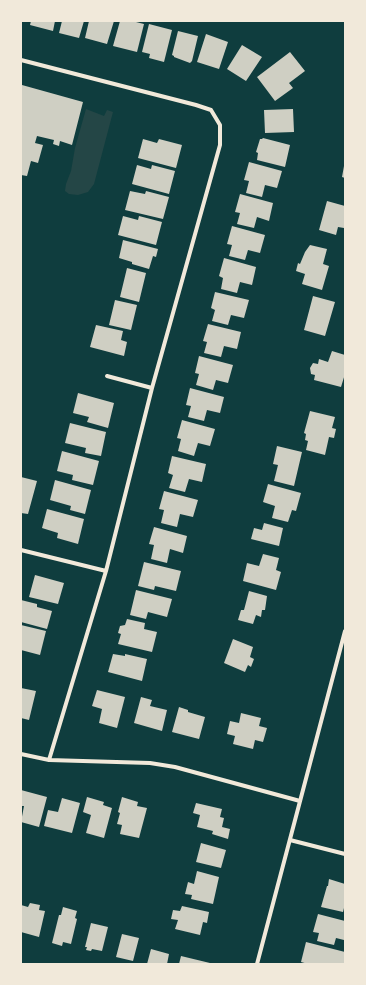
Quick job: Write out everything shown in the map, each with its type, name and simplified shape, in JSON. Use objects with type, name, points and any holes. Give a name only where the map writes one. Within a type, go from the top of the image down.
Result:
[{"type":"street","points":[[21,60],[196,105],[211,110],[220,125],[220,145],[152,388],[106,571],[49,760]]},
{"type":"street","points":[[107,376],[152,388]]},
{"type":"street","points":[[21,550],[106,571]]},
{"type":"street","points":[[257,964],[344,643],[345,631]]},
{"type":"street","points":[[21,754],[49,760],[150,763],[175,767],[300,801]]},
{"type":"street","points":[[290,840],[345,854]]},
{"type":"shaded area","points":[[86,109],[104,116],[107,110],[113,112],[94,184],[88,192],[78,195],[69,194],[65,191],[66,184],[71,171],[75,148]]},
{"type":"building","points":[[31,21],[55,21],[53,31],[30,25]]},
{"type":"building","points":[[62,21],[84,21],[79,38],[59,33]]},
{"type":"building","points":[[89,21],[114,21],[107,44],[85,38]]},
{"type":"building","points":[[120,21],[132,21],[144,24],[137,52],[113,46]]},
{"type":"building","points":[[149,24],[172,30],[164,62],[149,58],[150,54],[142,52]]},
{"type":"building","points":[[178,31],[198,36],[192,61],[190,63],[172,55]]},
{"type":"building","points":[[206,34],[228,42],[219,69],[197,62]]},
{"type":"building","points":[[242,45],[262,57],[246,81],[227,69]]},
{"type":"building","points":[[290,52],[305,71],[289,83],[293,88],[275,101],[257,77]]},
{"type":"building","points":[[22,85],[83,102],[72,145],[60,141],[59,146],[53,144],[54,140],[37,136],[35,143],[43,145],[38,163],[31,161],[27,176],[21,175]]},
{"type":"building","points":[[293,109],[294,132],[265,133],[264,110]]},
{"type":"building","points":[[263,138],[290,145],[285,167],[257,160],[258,153],[256,152],[260,139]]},
{"type":"building","points":[[143,139],[157,143],[159,139],[182,145],[176,168],[138,158]]},
{"type":"building","points":[[249,162],[282,171],[277,188],[265,185],[262,197],[246,193],[249,181],[244,180]]},
{"type":"building","points":[[137,165],[151,169],[152,165],[175,171],[169,194],[132,184]]},
{"type":"building","points":[[345,166],[345,178],[342,177]]},
{"type":"building","points":[[130,191],[145,194],[146,191],[169,197],[163,219],[125,210]]},
{"type":"building","points":[[240,194],[273,203],[269,221],[257,217],[254,228],[237,224],[240,213],[235,212]]},
{"type":"building","points":[[327,201],[345,206],[344,228],[338,227],[336,235],[319,230]]},
{"type":"building","points":[[123,216],[138,220],[139,216],[162,222],[156,245],[118,235]]},
{"type":"building","points":[[232,226],[265,235],[260,253],[248,250],[245,260],[229,256],[232,245],[227,244]]},
{"type":"building","points":[[123,240],[158,249],[156,257],[153,256],[149,269],[119,258]]},
{"type":"building","points":[[310,245],[327,249],[323,264],[329,266],[322,290],[302,284],[305,274],[296,271],[298,263],[300,264]]},
{"type":"building","points":[[224,258],[256,267],[252,285],[240,282],[237,293],[221,289],[223,278],[219,276]]},
{"type":"building","points":[[127,268],[146,273],[139,302],[120,297]]},
{"type":"building","points":[[215,292],[249,300],[244,318],[231,315],[228,325],[212,321],[215,310],[211,308]]},
{"type":"building","points":[[313,296],[335,302],[325,336],[304,330]]},
{"type":"building","points":[[115,300],[137,305],[131,330],[109,325]]},
{"type":"building","points":[[208,324],[241,332],[237,349],[224,346],[221,357],[204,353],[207,342],[203,341]]},
{"type":"building","points":[[96,325],[123,331],[121,340],[127,342],[124,356],[90,347]]},
{"type":"building","points":[[332,351],[345,355],[345,374],[341,387],[314,380],[315,375],[311,374],[310,368],[313,363],[318,364],[319,359],[328,362]]},
{"type":"building","points":[[199,356],[233,365],[228,383],[216,380],[213,390],[196,385],[199,374],[195,373]]},
{"type":"building","points":[[190,388],[224,397],[220,413],[207,410],[204,421],[188,417],[191,406],[186,405]]},
{"type":"building","points":[[78,393],[114,403],[108,428],[87,422],[89,417],[73,413]]},
{"type":"building","points":[[310,411],[335,417],[332,428],[336,429],[334,438],[329,437],[325,455],[306,450],[308,441],[305,440],[306,434],[304,433]]},
{"type":"building","points":[[182,420],[215,429],[210,446],[198,443],[194,456],[178,451],[181,439],[177,438]]},
{"type":"building","points":[[70,423],[106,432],[101,456],[85,453],[86,448],[65,443]]},
{"type":"building","points":[[277,446],[302,452],[294,486],[274,481],[278,465],[273,464]]},
{"type":"building","points":[[62,451],[99,461],[93,485],[72,480],[73,475],[57,471]]},
{"type":"building","points":[[172,456],[206,464],[202,482],[189,479],[185,492],[169,488],[173,475],[168,473]]},
{"type":"building","points":[[21,477],[37,481],[28,514],[21,513]]},
{"type":"building","points":[[55,480],[91,490],[85,514],[70,510],[71,506],[50,500]]},
{"type":"building","points":[[268,484],[301,493],[296,511],[292,510],[288,522],[272,518],[275,506],[263,502]]},
{"type":"building","points":[[164,491],[198,500],[193,517],[180,514],[177,527],[161,523],[164,510],[159,509]]},
{"type":"building","points":[[47,509],[84,519],[78,544],[57,538],[58,533],[42,528]]},
{"type":"building","points":[[264,523],[283,528],[279,546],[251,539],[254,528],[262,530]]},
{"type":"building","points":[[154,527],[187,536],[183,553],[170,549],[167,563],[151,559],[154,545],[149,544]]},
{"type":"building","points":[[263,554],[279,558],[276,570],[281,572],[276,590],[243,581],[247,563],[259,566]]},
{"type":"building","points":[[144,562],[181,571],[176,591],[155,586],[154,590],[138,586]]},
{"type":"building","points":[[35,575],[64,583],[58,604],[29,597]]},
{"type":"building","points":[[136,590],[172,599],[167,617],[148,612],[146,619],[130,615]]},
{"type":"building","points":[[249,591],[267,596],[265,610],[262,610],[261,617],[256,615],[253,624],[238,620],[241,610],[244,610]]},
{"type":"building","points":[[21,600],[37,604],[37,607],[52,611],[47,629],[21,622]]},
{"type":"building","points":[[127,619],[145,623],[144,629],[157,632],[152,652],[118,644],[121,634],[118,633],[120,626],[125,625]]},
{"type":"building","points":[[21,625],[46,631],[40,655],[21,650]]},
{"type":"building","points":[[233,639],[253,647],[250,657],[254,659],[251,667],[248,665],[245,672],[224,663]]},
{"type":"building","points":[[113,654],[125,656],[125,654],[147,659],[142,681],[108,672]]},
{"type":"building","points":[[21,688],[36,691],[29,720],[21,718]]},
{"type":"building","points":[[97,690],[125,697],[117,728],[99,723],[102,709],[92,706]]},
{"type":"building","points":[[141,697],[152,700],[150,706],[167,710],[162,731],[134,723]]},
{"type":"building","points":[[179,707],[188,710],[188,712],[205,717],[199,739],[172,732]]},
{"type":"building","points":[[241,713],[261,718],[259,726],[267,728],[263,742],[255,740],[253,749],[233,744],[235,736],[227,734],[230,721],[239,723]]},
{"type":"building","points":[[21,790],[47,797],[39,827],[21,822],[24,806],[21,806]]},
{"type":"building","points":[[87,797],[104,802],[103,805],[112,808],[104,838],[86,833],[91,815],[83,812]]},
{"type":"building","points":[[122,797],[138,802],[137,806],[147,808],[139,838],[120,834],[122,825],[117,824],[120,813],[118,812]]},
{"type":"building","points":[[62,798],[80,803],[72,833],[44,826],[48,810],[58,812]]},
{"type":"building","points":[[196,803],[222,809],[220,817],[224,818],[222,827],[230,829],[228,839],[212,834],[213,831],[197,827],[200,815],[193,813]]},
{"type":"building","points":[[201,843],[226,850],[221,868],[196,862]]},
{"type":"building","points":[[197,871],[219,877],[213,904],[191,899],[192,895],[185,894],[188,882],[194,884]]},
{"type":"building","points":[[329,879],[345,884],[345,904],[343,912],[321,907]]},
{"type":"building","points":[[30,903],[40,905],[39,910],[45,911],[39,937],[21,932],[21,905],[28,907]]},
{"type":"building","points":[[182,906],[209,912],[207,923],[203,922],[200,935],[175,929],[178,920],[171,919],[173,910],[180,911]]},
{"type":"building","points":[[63,907],[77,911],[75,918],[77,919],[71,944],[63,942],[62,946],[52,943],[59,915],[61,915]]},
{"type":"building","points":[[318,914],[345,921],[344,940],[336,938],[334,945],[317,941],[319,933],[313,932]]},
{"type":"building","points":[[91,923],[108,927],[102,951],[92,949],[91,951],[86,950],[87,947],[85,947]]},
{"type":"building","points":[[122,934],[139,938],[133,961],[116,957]]},
{"type":"building","points":[[306,942],[345,952],[345,964],[308,964],[301,962]]},
{"type":"building","points":[[151,949],[169,954],[167,964],[147,964]]},
{"type":"building","points":[[181,956],[210,963],[210,964],[179,964]]}]
